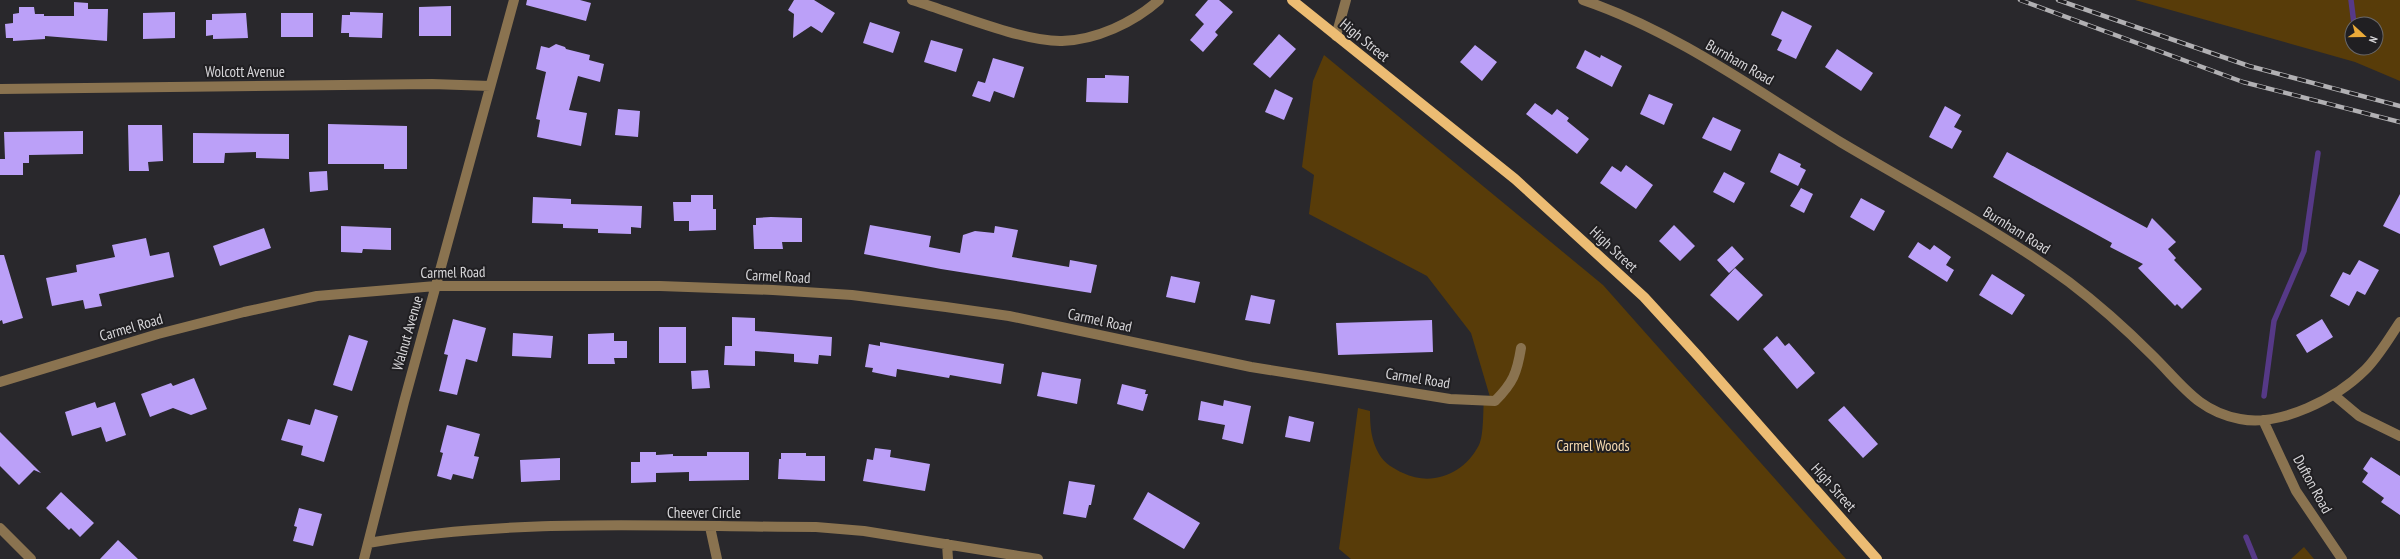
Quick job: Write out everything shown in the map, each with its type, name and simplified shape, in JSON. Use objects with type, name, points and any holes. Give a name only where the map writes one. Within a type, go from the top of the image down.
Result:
[{"type":"main road","name":"High Street","points":[[1292,0],[1515,179],[1644,297],[1877,559]]},
{"type":"street","name":"Walnut Avenue","points":[[364,559],[436,286],[514,0]]},
{"type":"street","points":[[912,0],[996,27],[1034,37],[1061,41],[1094,36],[1123,24],[1159,0]]},
{"type":"street","points":[[1336,36],[1346,0]]},
{"type":"street","name":"Burnham Road","points":[[1583,0],[1604,7],[1708,60],[2033,256],[2111,317],[2153,355],[2192,398],[2206,408],[2243,420],[2263,420],[2308,408],[2334,395],[2365,370],[2400,322]]},
{"type":"street","name":"Wolcott Avenue","points":[[0,89],[432,84],[490,86]]},
{"type":"street","name":"Carmel Road","points":[[0,382],[158,334],[244,312],[317,296],[436,286],[660,286],[773,290],[852,295],[1009,316],[1251,367],[1450,399],[1495,401],[1510,386],[1517,368],[1521,348]]},
{"type":"street","points":[[2334,395],[2358,416],[2400,436]]},
{"type":"street","name":"Dufton Road","points":[[2263,420],[2296,491],[2342,559]]},
{"type":"street","points":[[710,527],[717,559]]},
{"type":"street","name":"Cheever Circle","points":[[368,543],[409,536],[488,528],[816,527],[864,530],[1038,559]]},
{"type":"street","points":[[0,528],[31,559]]},
{"type":"street","points":[[948,544],[948,559]]},
{"type":"green space","points":[[2135,0],[2400,0],[2400,81],[2355,62]]},
{"type":"green space","name":"Carmel Woods","points":[[1324,55],[1603,285],[1846,559],[1351,559],[1339,549],[1358,408],[1370,411],[1374,443],[1379,454],[1386,463],[1393,468],[1414,477],[1425,479],[1436,478],[1456,470],[1465,464],[1473,455],[1481,441],[1484,396],[1490,397],[1471,333],[1427,276],[1309,214],[1314,175],[1302,167],[1313,81]]},
{"type":"green space","points":[[2304,547],[2314,559],[2291,559]]},
{"type":"building","points":[[527,0],[580,0],[591,3],[586,21],[526,5]]},
{"type":"building","points":[[794,0],[814,0],[835,13],[822,33],[811,26],[793,38],[794,14],[788,10]]},
{"type":"building","points":[[1208,0],[1219,0],[1233,12],[1215,32],[1218,35],[1203,52],[1190,40],[1204,24],[1195,15]]},
{"type":"building","points":[[74,2],[88,3],[88,9],[108,9],[107,41],[45,36],[45,39],[13,41],[13,38],[6,38],[5,24],[13,23],[13,14],[19,13],[19,7],[34,7],[35,14],[44,14],[44,16],[74,16]]},
{"type":"building","points":[[451,6],[451,36],[419,36],[419,7]]},
{"type":"building","points":[[1782,11],[1812,26],[1796,59],[1777,50],[1782,40],[1771,35]]},
{"type":"building","points":[[175,12],[175,38],[143,39],[143,13]]},
{"type":"building","points":[[350,12],[383,13],[382,38],[349,37],[349,33],[341,33],[342,15],[350,15]]},
{"type":"building","points":[[246,13],[248,38],[213,39],[213,35],[206,36],[206,20],[212,20],[212,14]]},
{"type":"building","points":[[281,13],[313,13],[313,37],[281,37]]},
{"type":"building","points":[[870,22],[900,32],[893,53],[863,43]]},
{"type":"building","points":[[1279,34],[1296,49],[1270,78],[1253,64]]},
{"type":"building","points":[[931,40],[963,49],[956,72],[924,62]]},
{"type":"building","points":[[556,44],[565,47],[566,49],[590,55],[589,60],[604,64],[600,82],[578,76],[569,110],[587,113],[581,146],[537,137],[540,120],[536,119],[546,72],[536,69],[541,46],[549,48]]},
{"type":"building","points":[[1475,45],[1497,62],[1482,81],[1460,62]]},
{"type":"building","points":[[1837,49],[1873,73],[1861,91],[1825,67]]},
{"type":"building","points":[[1585,50],[1600,58],[1601,55],[1622,66],[1612,87],[1576,68]]},
{"type":"building","points":[[993,58],[1024,67],[1014,98],[994,91],[990,102],[972,96],[978,81],[985,83]]},
{"type":"building","points":[[1105,75],[1129,76],[1128,103],[1086,102],[1087,78],[1105,78]]},
{"type":"building","points":[[1275,89],[1293,98],[1284,120],[1265,112]]},
{"type":"building","points":[[1649,94],[1673,104],[1664,125],[1640,114]]},
{"type":"building","points":[[1535,103],[1552,115],[1557,109],[1569,118],[1567,121],[1589,139],[1577,154],[1526,114]]},
{"type":"building","points":[[1945,106],[1961,115],[1954,127],[1962,131],[1952,149],[1929,137]]},
{"type":"building","points":[[618,109],[640,111],[638,137],[615,135]]},
{"type":"building","points":[[1713,117],[1741,130],[1731,151],[1702,138]]},
{"type":"building","points":[[328,124],[407,126],[407,169],[384,169],[384,164],[328,164]]},
{"type":"building","points":[[128,125],[162,125],[163,161],[148,162],[149,171],[129,171]]},
{"type":"building","points":[[83,131],[83,154],[29,155],[29,163],[23,163],[23,175],[0,175],[0,159],[5,159],[4,132]]},
{"type":"building","points":[[193,133],[289,134],[289,159],[256,158],[256,152],[225,153],[224,163],[193,163]]},
{"type":"building","points":[[2007,152],[2147,228],[2152,218],[2176,242],[2168,249],[2176,258],[2174,260],[2202,289],[2182,309],[2177,304],[2175,306],[2138,268],[2143,264],[2110,247],[2112,243],[1993,177]]},
{"type":"building","points":[[1779,153],[1801,164],[1800,167],[1806,170],[1798,186],[1770,172]]},
{"type":"building","points":[[1626,165],[1653,185],[1636,209],[1600,183],[1612,166],[1621,172]]},
{"type":"building","points":[[327,171],[328,190],[310,192],[309,172]]},
{"type":"building","points":[[1724,172],[1745,183],[1734,203],[1713,192]]},
{"type":"building","points":[[1801,188],[1813,194],[1804,213],[1790,206]]},
{"type":"building","points":[[2400,194],[2400,234],[2383,226]]},
{"type":"building","points":[[691,195],[713,195],[713,209],[716,209],[716,230],[689,231],[689,221],[674,221],[673,202],[691,202]]},
{"type":"building","points":[[533,197],[571,199],[571,204],[642,206],[641,228],[631,227],[631,234],[598,233],[598,229],[563,228],[563,224],[532,223]]},
{"type":"building","points":[[1861,198],[1885,211],[1874,231],[1850,217]]},
{"type":"building","points":[[756,218],[802,218],[802,242],[782,242],[783,249],[754,249],[753,225],[756,225]]},
{"type":"building","points":[[870,225],[931,236],[929,247],[960,253],[963,235],[975,231],[994,233],[995,226],[1018,230],[1012,257],[1069,267],[1070,260],[1097,265],[1091,293],[941,269],[864,254]]},
{"type":"building","points":[[1674,225],[1695,246],[1680,261],[1659,241]]},
{"type":"building","points":[[341,226],[391,228],[391,250],[363,249],[362,253],[341,252]]},
{"type":"building","points":[[264,228],[271,248],[220,266],[213,246]]},
{"type":"building","points":[[146,238],[150,256],[169,252],[174,277],[99,294],[102,306],[85,309],[83,300],[52,306],[46,278],[77,272],[76,265],[115,257],[112,245]]},
{"type":"building","points":[[1918,242],[1930,250],[1934,245],[1951,257],[1946,265],[1954,270],[1947,282],[1908,257]]},
{"type":"building","points":[[1732,246],[1744,259],[1729,273],[1717,260]]},
{"type":"building","points":[[0,255],[4,255],[23,318],[3,324],[2,320],[0,321]]},
{"type":"building","points":[[2359,260],[2379,270],[2365,295],[2357,291],[2349,306],[2330,296],[2343,272],[2350,275]]},
{"type":"building","points":[[1735,268],[1763,295],[1738,321],[1710,295]]},
{"type":"building","points":[[1992,274],[2025,295],[2012,315],[1979,295]]},
{"type":"building","points":[[1171,276],[1200,282],[1195,303],[1166,297]]},
{"type":"building","points":[[1251,295],[1275,300],[1270,324],[1245,320]]},
{"type":"building","points":[[732,317],[755,318],[755,331],[832,337],[831,356],[819,355],[818,364],[794,362],[794,354],[755,351],[755,366],[724,365],[725,346],[732,346]]},
{"type":"building","points":[[453,319],[486,328],[477,362],[466,359],[457,395],[439,391],[448,355],[444,354]]},
{"type":"building","points":[[2322,319],[2333,337],[2307,353],[2296,335]]},
{"type":"building","points":[[1432,320],[1433,352],[1338,355],[1336,323]]},
{"type":"building","points":[[659,327],[686,327],[686,363],[659,363]]},
{"type":"building","points":[[513,333],[553,336],[551,358],[512,356]]},
{"type":"building","points":[[614,333],[614,341],[627,341],[627,358],[614,358],[615,364],[588,364],[588,334]]},
{"type":"building","points":[[349,335],[368,341],[352,391],[333,385]]},
{"type":"building","points":[[1777,336],[1785,346],[1789,343],[1815,373],[1797,389],[1763,349]]},
{"type":"building","points":[[880,342],[1004,364],[1001,384],[950,375],[949,378],[897,369],[896,377],[872,372],[873,368],[865,367],[869,344],[880,346]]},
{"type":"building","points":[[708,370],[710,388],[692,389],[691,371]]},
{"type":"building","points":[[1042,372],[1081,379],[1077,404],[1037,396]]},
{"type":"building","points":[[194,378],[207,409],[191,415],[173,408],[150,417],[141,394],[171,383],[173,386]]},
{"type":"building","points":[[1122,384],[1146,390],[1145,394],[1148,394],[1143,411],[1117,404]]},
{"type":"building","points":[[1224,400],[1251,406],[1243,444],[1222,439],[1225,425],[1198,420],[1201,401],[1223,406]]},
{"type":"building","points":[[95,402],[97,408],[115,402],[126,435],[106,442],[101,427],[72,436],[65,412]]},
{"type":"building","points":[[1844,406],[1878,444],[1863,458],[1828,420]]},
{"type":"building","points":[[315,409],[338,416],[324,462],[301,455],[303,446],[281,440],[288,419],[310,425]]},
{"type":"building","points":[[1289,416],[1314,422],[1310,442],[1285,437]]},
{"type":"building","points":[[447,425],[480,434],[474,456],[479,457],[473,479],[453,474],[451,480],[437,476],[443,453],[440,452]]},
{"type":"building","points":[[0,432],[41,473],[34,470],[19,485],[0,466]]},
{"type":"building","points":[[875,448],[891,450],[890,457],[930,464],[925,491],[863,481],[867,459],[873,460]]},
{"type":"building","points":[[640,452],[656,452],[656,455],[673,454],[673,456],[707,456],[707,452],[749,452],[749,480],[689,481],[689,472],[656,473],[656,482],[631,483],[631,462],[640,462]]},
{"type":"building","points":[[781,453],[806,453],[806,456],[825,456],[825,481],[778,479],[779,459],[781,459]]},
{"type":"building","points":[[2371,457],[2400,476],[2400,515],[2381,502],[2384,498],[2362,482],[2368,473],[2363,469]]},
{"type":"building","points":[[560,458],[560,480],[521,482],[520,460]]},
{"type":"building","points":[[1069,481],[1095,485],[1091,505],[1089,505],[1086,518],[1063,514]]},
{"type":"building","points":[[61,492],[94,523],[80,537],[71,528],[69,530],[46,508]]},
{"type":"building","points":[[1148,492],[1200,523],[1184,549],[1133,519]]},
{"type":"building","points":[[299,508],[322,514],[313,546],[293,541],[297,527],[294,526]]},
{"type":"building","points":[[118,540],[138,559],[100,559]]},
{"type":"waterway","points":[[2351,0],[2353,16]]},
{"type":"waterway","points":[[2264,396],[2274,321],[2304,251],[2318,153]]},
{"type":"waterway","points":[[2246,537],[2255,559]]},
{"type":"railway","points":[[2020,0],[2243,82],[2400,122]]},
{"type":"railway","points":[[2058,0],[2249,66],[2400,106]]}]
